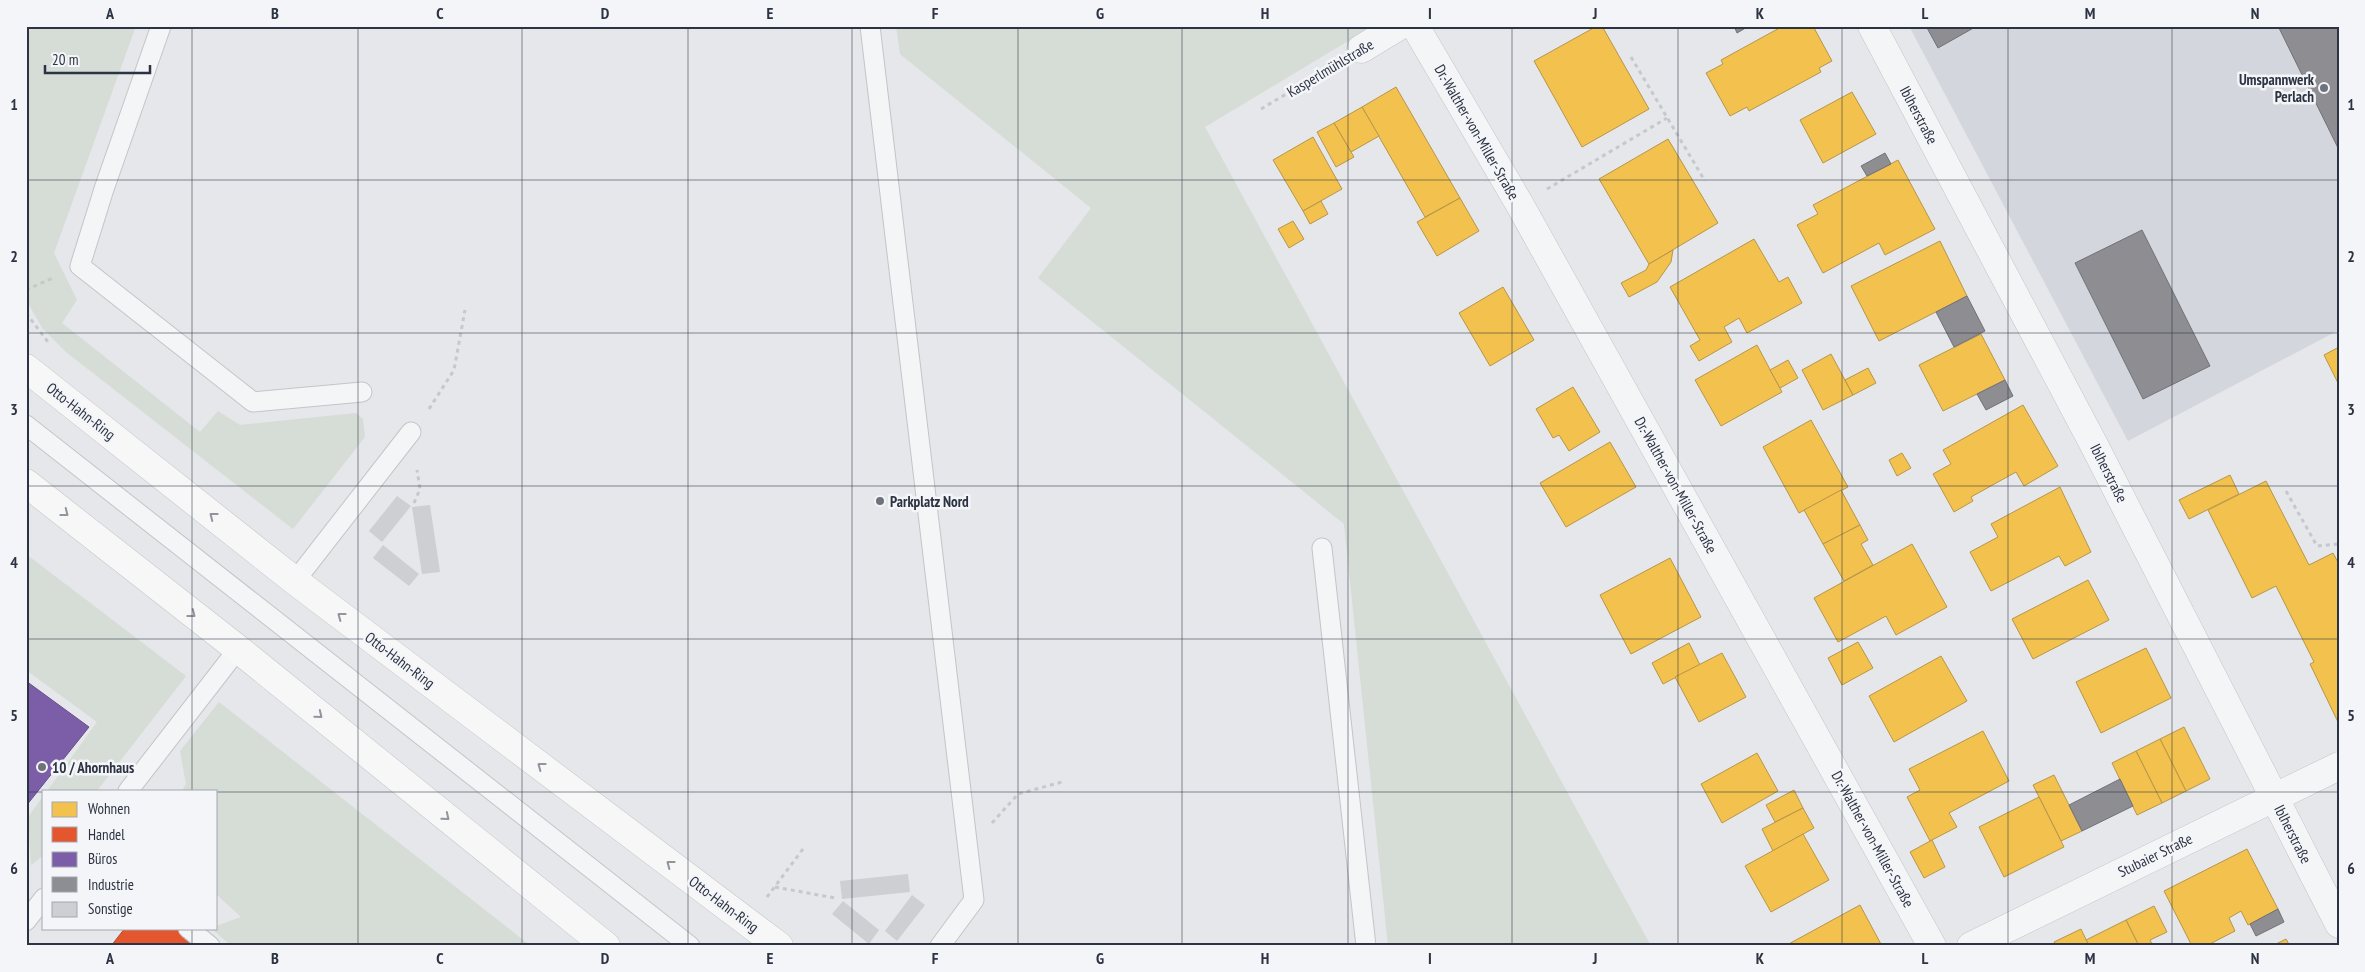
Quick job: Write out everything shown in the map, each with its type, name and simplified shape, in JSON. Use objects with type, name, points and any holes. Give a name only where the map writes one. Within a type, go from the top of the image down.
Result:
[{"type":"street","name":"Kasperlmühlstraße","points":[[1361,49],[1399,26]]},
{"type":"street","name":"Dr.-Walther-von-Miller-Straße","points":[[1415,26],[1520,205],[1932,946]]},
{"type":"street","name":"Iblherstraße","points":[[1872,26],[2094,443],[2339,924]]},
{"type":"street","name":"Otto-Hahn-Ring","points":[[26,368],[295,581],[779,946]]},
{"type":"street","points":[[26,483],[238,650],[606,946]]},
{"type":"street","name":"Stubaier Straße","points":[[1971,946],[2274,796],[2339,766]]},
{"type":"lane","points":[[161,26],[104,189],[80,266],[253,402],[362,392]]},
{"type":"lane","points":[[870,26],[974,900],[940,946]]},
{"type":"lane","points":[[26,425],[690,946]]},
{"type":"lane","points":[[295,581],[411,432]]},
{"type":"lane","points":[[1322,548],[1366,946]]},
{"type":"lane","points":[[129,790],[238,650]]},
{"type":"lane","points":[[26,921],[42,901]]},
{"type":"lane","points":[[190,930],[210,946]]},
{"type":"path","name":"Kasperlmühlstraße","points":[[1261,109],[1361,49]]},
{"type":"path","points":[[1631,58],[1705,181]]},
{"type":"path","points":[[1520,205],[1667,118]]},
{"type":"path","points":[[429,409],[454,370],[465,310]]},
{"type":"path","points":[[2286,491],[2317,546],[2339,544]]},
{"type":"path","points":[[969,851],[1018,794],[1062,782]]},
{"type":"path","points":[[769,894],[803,849]]},
{"type":"path","points":[[775,887],[836,898]]},
{"type":"shaded area","points":[[32,26],[136,26],[54,253],[77,300],[62,323],[200,432],[218,411],[240,425],[356,413],[363,419],[365,437],[293,529],[66,352],[43,329],[26,300],[26,36]]},
{"type":"shaded area","points":[[896,26],[1373,26],[1205,127],[1651,946],[1388,946],[1344,524],[1038,278],[1091,208],[900,54]]},
{"type":"shaded area","points":[[1909,26],[2339,26],[2339,330],[2128,441]]},
{"type":"shaded area","points":[[26,554],[186,676],[98,790],[48,790],[97,722],[26,670]]},
{"type":"shaded area","points":[[219,702],[531,946],[231,946],[213,930],[218,930],[218,925],[241,917],[218,896],[218,790],[183,790],[186,784],[180,751]]},
{"type":"shaded area","points":[[42,798],[42,857],[31,865],[28,817]]},
{"type":"building: Wohnen","points":[[1597,26],[1602,26],[1649,109],[1582,147],[1534,61]]},
{"type":"building: Wohnen","points":[[1783,26],[1813,26],[1832,61],[1819,68],[1821,72],[1749,111],[1747,107],[1730,116],[1706,73],[1723,64],[1721,60]]},
{"type":"building: Wohnen","points":[[1396,87],[1460,198],[1425,217],[1362,107]]},
{"type":"building: Wohnen","points":[[1852,92],[1876,134],[1823,163],[1800,120]]},
{"type":"building: Wohnen","points":[[1362,107],[1379,136],[1351,152],[1334,123]]},
{"type":"building: Wohnen","points":[[1334,123],[1354,157],[1336,167],[1317,132]]},
{"type":"building: Wohnen","points":[[1313,137],[1342,189],[1303,211],[1273,160]]},
{"type":"building: Wohnen","points":[[1668,139],[1718,223],[1649,264],[1599,179]]},
{"type":"building: Wohnen","points":[[1898,160],[1935,229],[1885,255],[1879,243],[1823,273],[1797,225],[1818,214],[1813,205]]},
{"type":"building: Wohnen","points":[[1460,198],[1479,231],[1437,256],[1417,222]]},
{"type":"building: Wohnen","points":[[1321,201],[1328,214],[1310,224],[1303,211]]},
{"type":"building: Wohnen","points":[[1293,221],[1304,239],[1289,248],[1278,229]]},
{"type":"building: Wohnen","points":[[1754,239],[1779,282],[1788,277],[1802,303],[1747,333],[1739,318],[1724,327],[1732,342],[1699,361],[1690,346],[1700,340],[1670,287]]},
{"type":"building: Wohnen","points":[[1940,241],[1967,296],[1879,341],[1851,286]]},
{"type":"building: Wohnen","points":[[1673,250],[1671,262],[1657,282],[1629,297],[1621,283],[1646,270],[1649,264]]},
{"type":"building: Wohnen","points":[[1503,287],[1534,340],[1490,366],[1459,313]]},
{"type":"building: Wohnen","points":[[1981,334],[2005,380],[1943,411],[1919,365]]},
{"type":"building: Wohnen","points":[[1757,345],[1782,392],[1721,426],[1695,380]]},
{"type":"building: Wohnen","points":[[2339,347],[2339,385],[2324,355]]},
{"type":"building: Wohnen","points":[[1831,354],[1853,395],[1823,410],[1802,370]]},
{"type":"building: Wohnen","points":[[1788,360],[1798,378],[1780,388],[1770,370]]},
{"type":"building: Wohnen","points":[[1868,368],[1876,383],[1853,395],[1845,380]]},
{"type":"building: Wohnen","points":[[1573,387],[1600,432],[1569,451],[1559,435],[1553,438],[1536,409]]},
{"type":"building: Wohnen","points":[[2023,405],[2058,466],[2024,486],[2016,472],[1971,497],[1973,501],[1954,512],[1933,474],[1951,464],[1943,450]]},
{"type":"building: Wohnen","points":[[1811,420],[1848,487],[1799,513],[1763,447]]},
{"type":"building: Wohnen","points":[[1610,442],[1636,487],[1566,527],[1540,483]]},
{"type":"building: Wohnen","points":[[1902,453],[1911,468],[1897,476],[1889,460]]},
{"type":"building: Wohnen","points":[[2230,475],[2239,494],[2189,519],[2179,500]]},
{"type":"building: Wohnen","points":[[2266,481],[2309,565],[2333,553],[2339,564],[2338,722],[2310,664],[2314,662],[2276,586],[2252,598],[2208,510]]},
{"type":"building: Wohnen","points":[[2060,487],[2091,552],[2065,566],[2059,556],[1991,591],[1970,552],[1998,537],[1991,524]]},
{"type":"building: Wohnen","points":[[1841,490],[1860,525],[1823,544],[1804,510]]},
{"type":"building: Wohnen","points":[[1860,525],[1868,540],[1861,544],[1873,565],[1844,581],[1823,544]]},
{"type":"building: Wohnen","points":[[1912,544],[1947,607],[1896,635],[1886,616],[1838,642],[1814,598]]},
{"type":"building: Wohnen","points":[[1670,558],[1701,617],[1631,654],[1600,595]]},
{"type":"building: Wohnen","points":[[2088,580],[2109,620],[2033,659],[2012,619]]},
{"type":"building: Wohnen","points":[[1858,642],[1873,668],[1842,685],[1828,658]]},
{"type":"building: Wohnen","points":[[1689,643],[1700,665],[1663,684],[1652,663]]},
{"type":"building: Wohnen","points":[[2146,648],[2171,698],[2101,733],[2076,682]]},
{"type":"building: Wohnen","points":[[1722,653],[1746,697],[1699,722],[1675,677]]},
{"type":"building: Wohnen","points":[[1941,656],[1967,701],[1894,742],[1869,696]]},
{"type":"building: Wohnen","points":[[2184,727],[2210,779],[2186,791],[2160,739]]},
{"type":"building: Wohnen","points":[[1983,731],[2009,781],[1949,813],[1957,827],[1930,841],[1907,797],[1920,790],[1909,769]]},
{"type":"building: Wohnen","points":[[2160,739],[2186,791],[2162,803],[2136,751]]},
{"type":"building: Wohnen","points":[[2136,751],[2162,803],[2137,815],[2112,763]]},
{"type":"building: Wohnen","points":[[1757,753],[1778,791],[1722,823],[1701,784]]},
{"type":"building: Wohnen","points":[[2054,775],[2082,831],[2061,841],[2033,785]]},
{"type":"building: Wohnen","points":[[1794,790],[1803,808],[1775,822],[1766,805]]},
{"type":"building: Wohnen","points":[[2039,797],[2064,847],[2004,877],[1979,827]]},
{"type":"building: Wohnen","points":[[1803,808],[1814,828],[1773,851],[1762,829]]},
{"type":"building: Wohnen","points":[[1803,834],[1829,880],[1771,912],[1745,866]]},
{"type":"building: Wohnen","points":[[1932,840],[1945,867],[1924,878],[1910,852]]},
{"type":"building: Wohnen","points":[[2247,849],[2278,909],[2248,925],[2241,911],[2229,918],[2235,931],[2206,946],[2192,946],[2164,891]]},
{"type":"building: Wohnen","points":[[1860,905],[1882,946],[1785,946]]},
{"type":"building: Wohnen","points":[[2154,906],[2167,932],[2150,940],[2153,946],[2139,946],[2126,920]]},
{"type":"building: Wohnen","points":[[2126,920],[2139,946],[2089,946],[2086,940]]},
{"type":"building: Wohnen","points":[[2081,929],[2089,946],[2056,946],[2054,942]]},
{"type":"building: Wohnen","points":[[2286,939],[2290,946],[2272,946]]},
{"type":"building: Handel","points":[[123,930],[181,930],[201,946],[111,946]]},
{"type":"building: Büros","name":"10 / Ahornhaus","points":[[26,681],[89,727],[26,806]]},
{"type":"building: Industrie","points":[[1734,26],[1749,26],[1737,33]]},
{"type":"building: Industrie","points":[[1926,26],[1977,26],[1938,48]]},
{"type":"building: Industrie","name":"Umspannwerk Perlach","points":[[2278,26],[2339,26],[2339,150]]},
{"type":"building: Industrie","points":[[1885,153],[1891,164],[1867,176],[1861,166]]},
{"type":"building: Industrie","points":[[2142,230],[2210,366],[2143,399],[2075,263]]},
{"type":"building: Industrie","points":[[1967,296],[1985,331],[1954,347],[1936,312]]},
{"type":"building: Industrie","points":[[2005,380],[2013,396],[1986,410],[1977,394]]},
{"type":"building: Industrie","points":[[2120,779],[2133,806],[2082,831],[2069,805]]},
{"type":"building: Industrie","points":[[2278,909],[2284,922],[2256,936],[2250,924]]},
{"type":"building: Sonstige","points":[[397,496],[411,506],[382,542],[369,531]]},
{"type":"building: Sonstige","points":[[430,505],[440,572],[422,574],[412,507]]},
{"type":"building: Sonstige","points":[[383,545],[419,574],[409,586],[373,558]]},
{"type":"building: Sonstige","points":[[908,874],[910,892],[842,899],[840,881]]},
{"type":"building: Sonstige","points":[[912,895],[925,905],[897,941],[885,931]]},
{"type":"building: Sonstige","points":[[843,901],[879,930],[869,944],[832,914]]},
{"type":"place","name":"Umspannwerk Perlach","points":[[2324,88]]},
{"type":"place","name":"Parkplatz Nord","points":[[880,501]]},
{"type":"place","name":"10 / Ahornhaus","points":[[42,767]]}]
